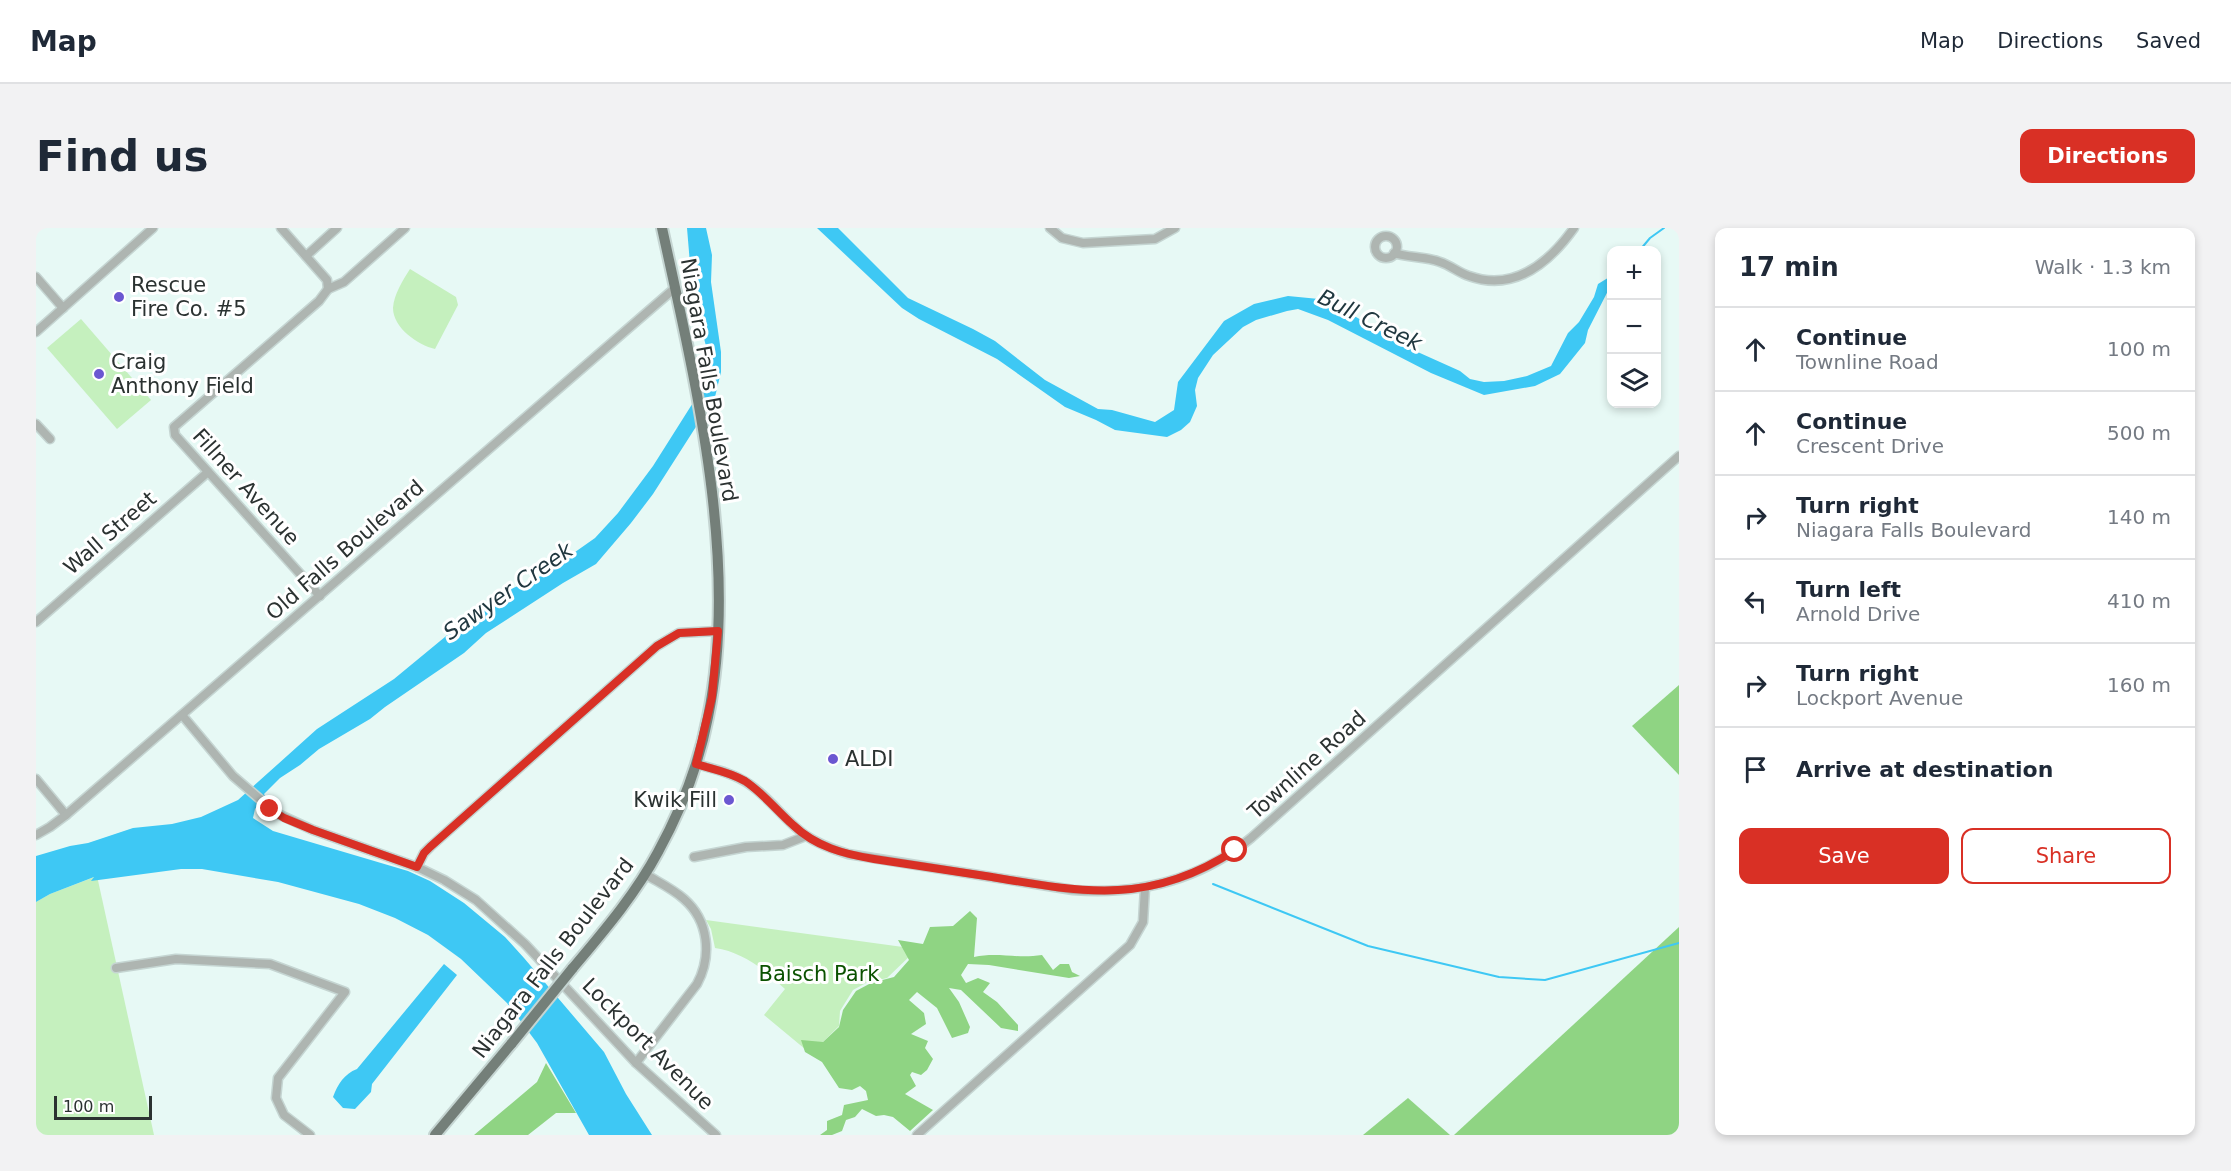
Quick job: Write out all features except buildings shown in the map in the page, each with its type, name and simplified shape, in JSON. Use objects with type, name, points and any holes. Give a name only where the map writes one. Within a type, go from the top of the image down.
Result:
[{"type":"main road","name":"Niagara Falls Boulevard","points":[[435,1135],[622,909],[645,874],[671,825],[696,764],[712,697],[718,631],[715,532],[702,424],[662,228]]},
{"type":"street","points":[[137,228],[144,236]]},
{"type":"street","points":[[36,332],[153,228]]},
{"type":"street","points":[[281,228],[327,280],[328,289],[344,282],[405,228]]},
{"type":"street","points":[[306,256],[337,228]]},
{"type":"street","points":[[1050,228],[1062,238],[1083,243],[1155,239],[1174,228]]},
{"type":"street","points":[[1395,253],[1438,261],[1467,276],[1479,279],[1508,279],[1540,265],[1561,246],[1574,228]]},
{"type":"street","points":[[36,277],[63,308]]},
{"type":"street","name":"Old Falls Boulevard","points":[[36,835],[66,815],[675,288]]},
{"type":"street","name":"Fillner Avenue","points":[[320,596],[175,435],[174,427],[320,301],[328,289]]},
{"type":"street","points":[[36,424],[50,439]]},
{"type":"street","name":"Townline Road","points":[[696,764],[745,781],[806,836],[825,847],[848,854],[1040,885],[1096,891],[1145,888],[1196,872],[1242,846],[1679,456]]},
{"type":"street","name":"Wall Street","points":[[36,622],[208,472]]},
{"type":"street","points":[[417,867],[430,847],[657,646],[679,633],[718,631]]},
{"type":"street","name":"Lockport Avenue","points":[[182,714],[244,788],[264,804],[300,825],[417,867],[460,890],[499,919],[636,1063],[716,1135]]},
{"type":"street","points":[[36,779],[66,815]]},
{"type":"street","points":[[694,857],[746,847],[783,845],[806,836]]},
{"type":"street","points":[[636,1063],[693,991],[703,971],[706,956],[705,933],[692,908],[679,895],[645,874]]},
{"type":"street","points":[[917,1135],[1127,949],[1137,937],[1143,922],[1145,888]]},
{"type":"street","points":[[116,968],[177,959],[270,964],[345,992],[278,1078],[276,1098],[284,1115],[310,1135]]},
{"type":"green space","points":[[410,269],[456,297],[458,305],[435,349],[414,340],[402,329],[394,315],[395,298]]},
{"type":"green space","name":"Craig Anthony Field","points":[[81,319],[151,400],[117,429],[47,348]]},
{"type":"green space","points":[[1679,685],[1679,775],[1632,726]]},
{"type":"green space","points":[[97,876],[154,1135],[36,1135],[36,902],[50,894]]},
{"type":"green space","points":[[970,911],[977,918],[974,957],[1042,955],[1053,970],[1060,964],[1069,964],[1072,972],[1080,976],[1069,978],[989,965],[968,964],[961,975],[966,983],[978,978],[990,983],[983,992],[997,1002],[1018,1025],[1018,1031],[1001,1028],[961,990],[949,988],[959,1002],[970,1027],[968,1033],[952,1038],[937,1008],[917,992],[909,1000],[924,1013],[926,1024],[911,1034],[928,1041],[925,1048],[933,1059],[921,1075],[912,1072],[910,1075],[916,1086],[905,1094],[933,1110],[910,1131],[893,1117],[876,1116],[862,1109],[855,1117],[846,1120],[842,1131],[832,1135],[820,1135],[827,1130],[827,1121],[842,1115],[844,1105],[868,1100],[866,1091],[860,1086],[852,1090],[839,1088],[822,1062],[805,1052],[801,1040],[823,1042],[839,1027],[843,1010],[856,991],[871,983],[894,977],[909,960],[898,940],[923,944],[930,927],[953,926]]},
{"type":"green space","name":"Baisch Park","points":[[706,920],[903,947],[912,954],[887,978],[866,983],[853,990],[840,1011],[839,1026],[811,1054],[764,1015],[785,989],[753,963],[735,953],[715,948],[711,929]]},
{"type":"green space","points":[[1679,927],[1679,1135],[1454,1135]]},
{"type":"green space","points":[[546,1063],[576,1113],[556,1113],[528,1135],[474,1135],[537,1082]]},
{"type":"green space","points":[[1408,1098],[1450,1135],[1363,1135]]},
{"type":"water","points":[[687,228],[706,228],[712,255],[711,282],[721,352],[721,372],[715,397],[653,494],[596,564],[486,633],[464,653],[370,719],[319,749],[280,778],[264,794],[265,796],[255,809],[253,818],[273,831],[408,871],[430,881],[464,903],[505,937],[604,1052],[626,1094],[652,1135],[589,1135],[537,1043],[507,1003],[461,959],[428,935],[395,918],[359,904],[278,882],[202,869],[181,869],[91,881],[94,877],[50,894],[36,902],[36,856],[88,843],[133,828],[172,824],[201,817],[238,800],[317,729],[394,679],[451,632],[511,589],[541,576],[595,538],[618,513],[653,466],[708,379],[710,361],[698,316],[691,276]]},
{"type":"water","points":[[817,228],[838,228],[908,298],[995,341],[1045,380],[1098,409],[1112,410],[1155,422],[1174,410],[1178,382],[1224,321],[1254,304],[1288,296],[1319,299],[1356,317],[1411,349],[1460,371],[1470,379],[1484,382],[1504,381],[1527,376],[1551,366],[1568,333],[1579,322],[1594,297],[1598,284],[1607,278],[1607,293],[1588,330],[1585,343],[1560,374],[1535,386],[1484,395],[1431,373],[1328,320],[1298,309],[1256,320],[1243,327],[1213,355],[1198,378],[1195,390],[1197,406],[1190,422],[1167,437],[1115,430],[1065,407],[997,359],[902,308]]},
{"type":"water","points":[[444,964],[457,975],[372,1084],[371,1092],[355,1109],[343,1108],[333,1097],[339,1084],[348,1074],[357,1069]]},
{"type":"waterway","name":"Bull Creek","points":[[1643,246],[1664,228]]},
{"type":"waterway","points":[[1213,884],[1368,946],[1499,977],[1545,980],[1679,943]]},
{"type":"place","name":"Rescue Fire Co. #5","points":[[119,297]]},
{"type":"place","name":"Craig Anthony Field","points":[[99,374]]},
{"type":"place","name":"ALDI","points":[[833,759]]},
{"type":"place","name":"Kwik Fill","points":[[729,800]]},
{"type":"route","points":[[270,809],[300,825],[417,867],[430,847],[657,646],[679,633],[718,631],[714,686],[696,764],[745,781],[800,832],[825,847],[874,859],[1073,890],[1104,892],[1135,890],[1173,881],[1196,872],[1235,850]]},
{"type":"water label","name":"Sawyer Creek","points":[[508,591]]}]
